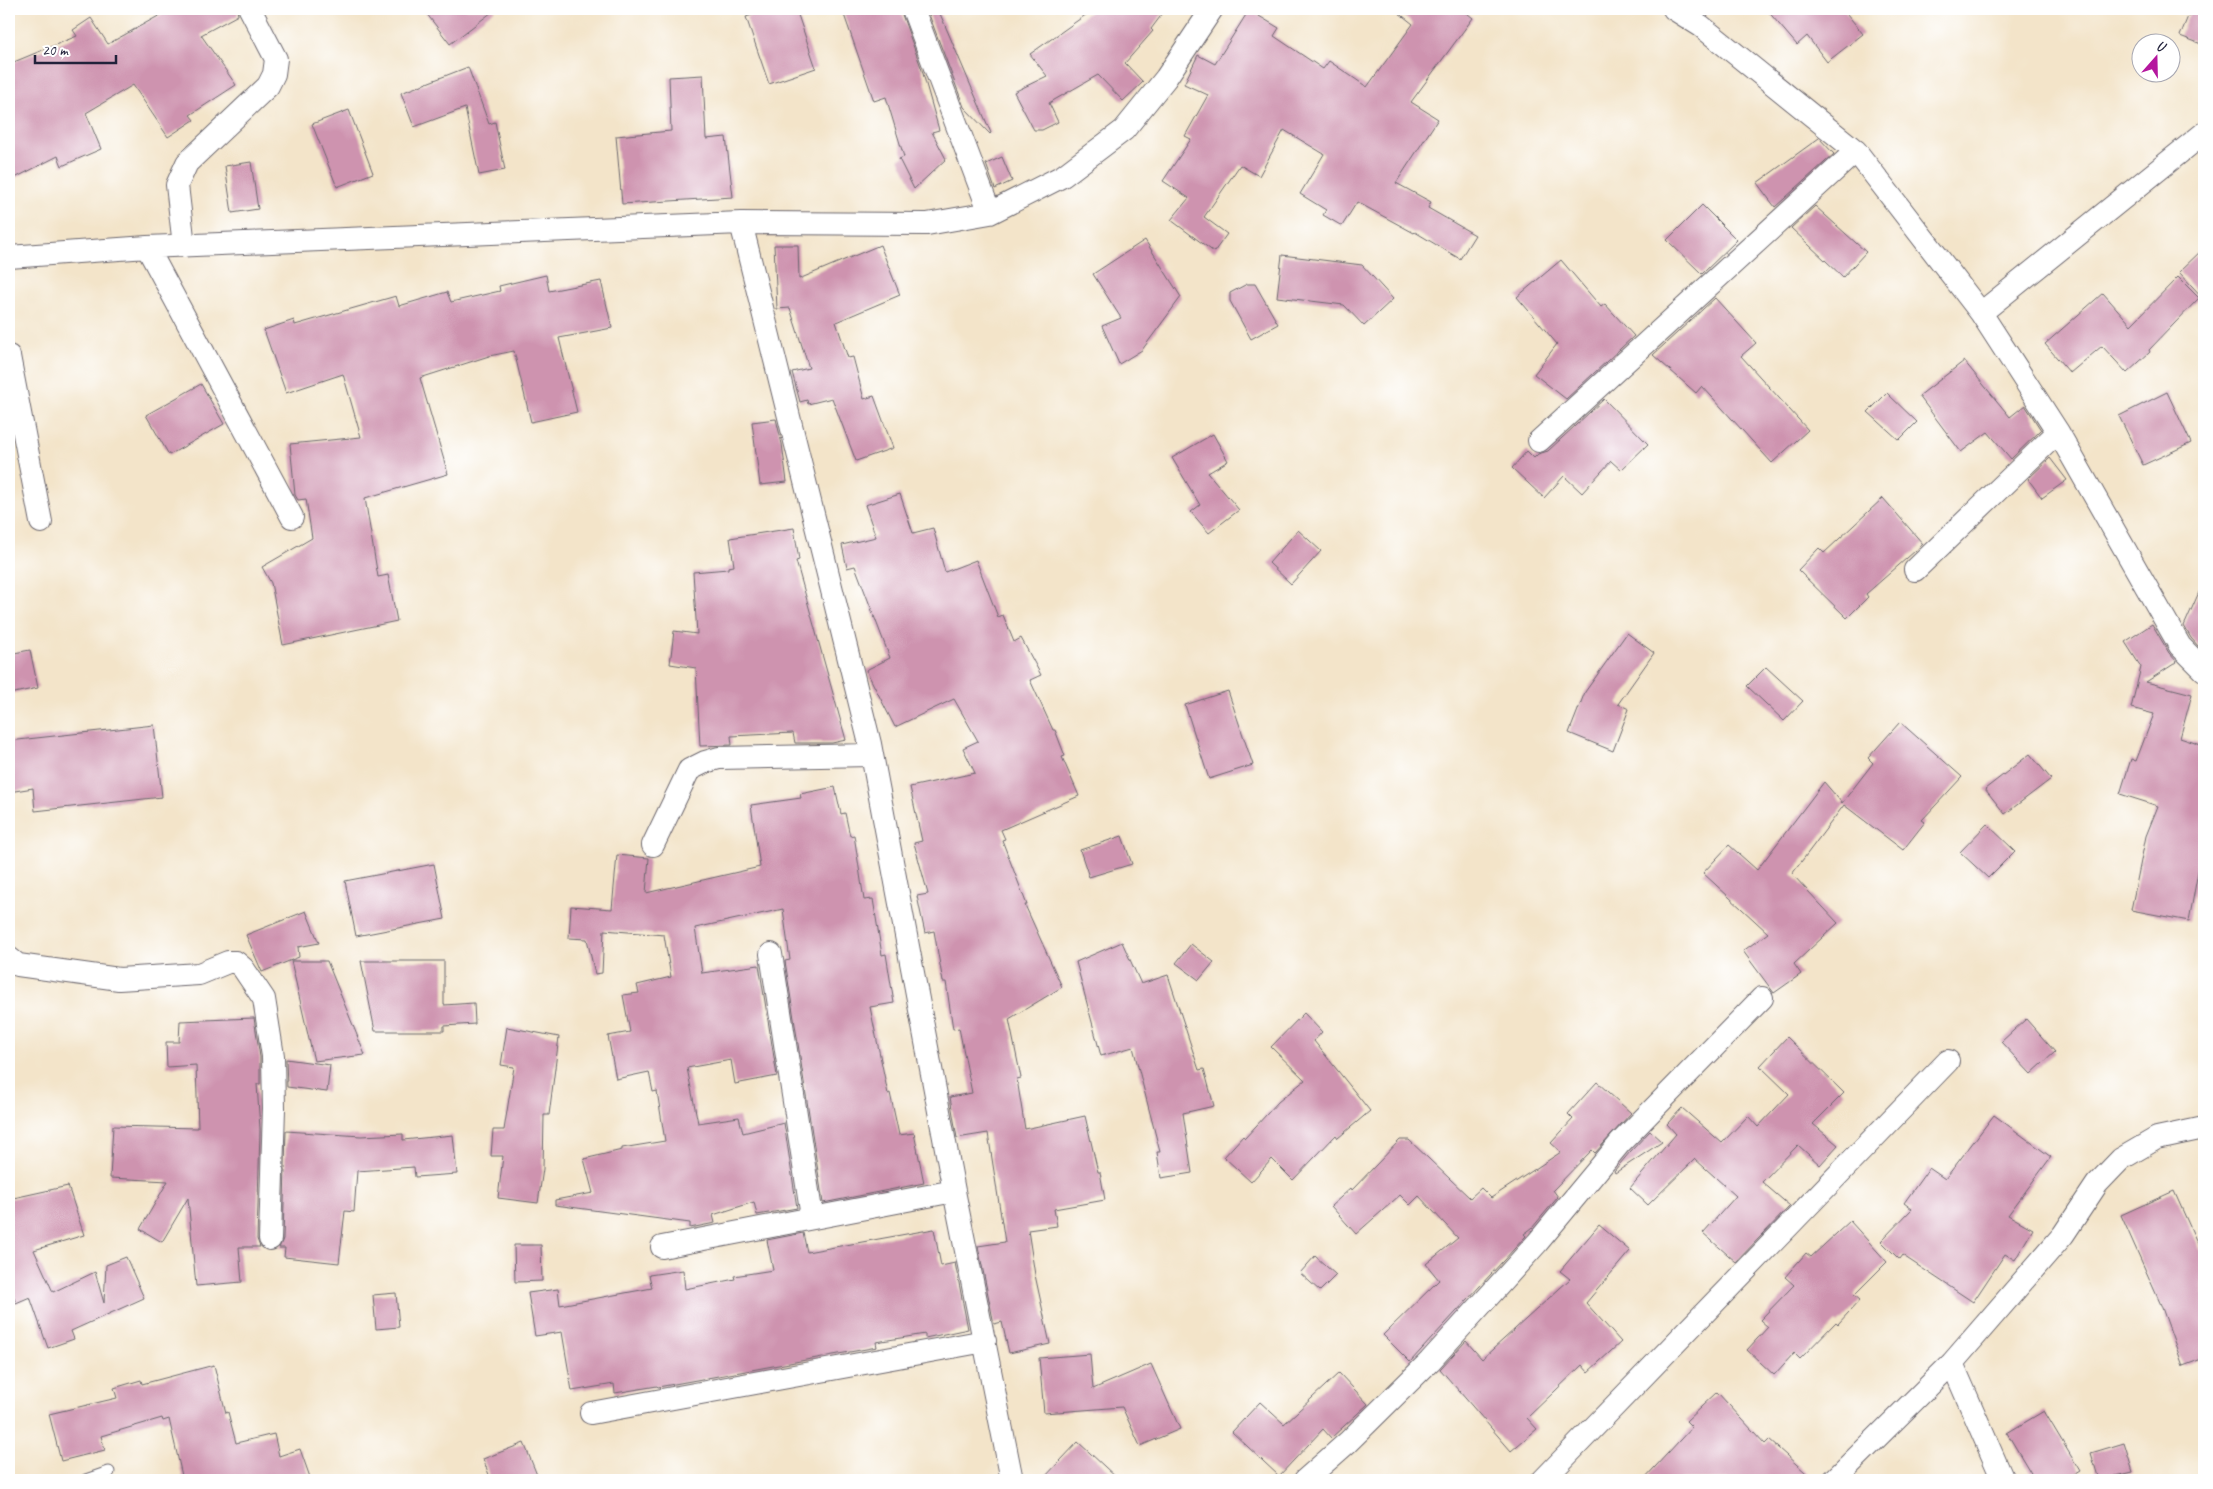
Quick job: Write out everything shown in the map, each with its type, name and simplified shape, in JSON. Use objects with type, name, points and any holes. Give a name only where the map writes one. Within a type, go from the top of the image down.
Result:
[{"type":"street","points":[[184,246],[177,185],[187,163],[268,86],[274,74],[276,59],[250,9]]},
{"type":"street","points":[[913,9],[990,213]]},
{"type":"street","points":[[9,257],[184,246],[741,223],[927,224],[990,213],[1063,176],[1124,130],[1166,78],[1212,9]]},
{"type":"street","points":[[1674,9],[1701,26],[1856,151],[1981,313],[2058,432],[2180,646],[2204,670]]},
{"type":"street","points":[[1981,313],[2204,133]]},
{"type":"street","points":[[1539,441],[1856,151]]},
{"type":"street","points":[[741,223],[871,755],[954,1190],[1012,1480]]},
{"type":"street","points":[[147,248],[292,518]]},
{"type":"street","points":[[9,356],[41,522]]},
{"type":"street","points":[[1915,570],[2058,432]]},
{"type":"street","points":[[653,845],[689,770],[705,762],[719,758],[871,755]]},
{"type":"street","points":[[771,954],[812,1217]]},
{"type":"street","points":[[9,958],[18,965],[119,979],[199,974],[228,962],[236,962],[243,968],[264,999],[273,1056],[274,1108],[270,1239]]},
{"type":"street","points":[[1305,1480],[1348,1442],[1430,1361],[1537,1243],[1620,1143],[1762,998]]},
{"type":"street","points":[[1543,1480],[1948,1062]]},
{"type":"street","points":[[1846,1476],[1952,1363],[2063,1235],[2097,1184],[2121,1159],[2157,1138],[2204,1128]]},
{"type":"street","points":[[662,1247],[954,1190]]},
{"type":"street","points":[[591,1413],[985,1341]]},
{"type":"street","points":[[1952,1363],[2003,1480]]},
{"type":"lane","points":[[86,1480],[109,1472]]},
{"type":"building","points":[[171,9],[237,9],[238,15],[201,35],[236,85],[190,115],[194,120],[168,137],[133,85],[86,113],[101,149],[62,166],[58,156],[9,181],[9,64],[77,36],[73,30],[91,18],[108,44]]},
{"type":"building","points":[[423,9],[496,9],[450,44]]},
{"type":"building","points":[[770,9],[796,9],[816,68],[769,84],[746,17]]},
{"type":"building","points":[[842,9],[900,9],[922,70],[939,130],[932,132],[946,159],[914,189],[899,159],[904,157],[886,97],[874,101]]},
{"type":"building","points":[[938,9],[990,134],[964,107],[928,12]]},
{"type":"building","points":[[1094,9],[1166,9],[1151,29],[1153,31],[1125,63],[1143,82],[1123,101],[1098,75],[1049,103],[1058,122],[1042,130],[1034,130],[1014,92],[1047,76],[1030,54]]},
{"type":"building","points":[[1394,9],[1462,9],[1473,18],[1411,102],[1438,119],[1396,183],[1431,202],[1428,208],[1475,235],[1460,259],[1415,232],[1357,202],[1342,226],[1323,215],[1326,210],[1300,194],[1324,154],[1284,130],[1259,176],[1240,165],[1204,217],[1227,234],[1214,252],[1171,220],[1189,198],[1163,181],[1191,139],[1185,136],[1208,95],[1184,84],[1198,55],[1215,64],[1249,10],[1279,28],[1274,36],[1323,69],[1329,61],[1367,87],[1413,24]]},
{"type":"building","points":[[1766,9],[1843,9],[1863,34],[1827,62],[1807,36],[1797,45]]},
{"type":"building","points":[[2191,9],[2204,9],[2204,45],[2180,36]]},
{"type":"building","points":[[468,67],[489,124],[495,122],[505,170],[479,175],[465,108],[414,127],[401,93]]},
{"type":"building","points":[[703,75],[706,139],[726,137],[733,197],[622,204],[616,136],[671,131],[669,77]]},
{"type":"building","points":[[349,110],[373,173],[337,187],[312,124]]},
{"type":"building","points":[[1819,138],[1834,154],[1775,207],[1757,183]]},
{"type":"building","points":[[1002,157],[1012,181],[995,189],[986,164]]},
{"type":"building","points":[[251,162],[258,209],[232,213],[225,166]]},
{"type":"building","points":[[1702,205],[1737,240],[1702,274],[1667,240]]},
{"type":"building","points":[[1815,206],[1866,252],[1843,277],[1791,228]]},
{"type":"building","points":[[1145,240],[1181,297],[1142,350],[1119,364],[1102,326],[1121,318],[1093,274]]},
{"type":"building","points":[[774,245],[798,245],[799,279],[880,245],[900,295],[836,322],[848,358],[853,357],[864,399],[874,396],[893,448],[856,461],[832,398],[808,404],[807,400],[800,402],[792,372],[809,368],[790,308],[777,309]]},
{"type":"building","points":[[2204,248],[2204,299],[2179,272]]},
{"type":"building","points":[[1282,255],[1362,265],[1393,299],[1364,326],[1344,305],[1277,297]]},
{"type":"building","points":[[1561,260],[1601,307],[1605,304],[1634,336],[1566,399],[1534,374],[1557,344],[1517,297]]},
{"type":"building","points":[[546,275],[549,291],[601,281],[612,328],[559,338],[577,412],[531,422],[514,351],[489,356],[420,378],[448,474],[365,498],[378,577],[388,575],[397,621],[283,645],[271,583],[262,567],[312,538],[306,499],[298,500],[295,495],[290,444],[361,437],[343,374],[286,393],[264,330],[294,320],[295,325],[396,296],[399,306],[447,292],[451,302],[500,291],[499,286]]},
{"type":"building","points":[[2178,277],[2199,298],[2149,350],[2150,352],[2127,373],[2102,346],[2070,373],[2045,344],[2103,293],[2131,325]]},
{"type":"building","points":[[1247,284],[1255,284],[1278,324],[1251,339],[1230,301],[1230,293]]},
{"type":"building","points":[[1715,298],[1756,343],[1741,356],[1808,430],[1772,463],[1702,386],[1696,393],[1653,355]]},
{"type":"building","points":[[1964,361],[2010,417],[2025,405],[2041,430],[2011,459],[1988,432],[1961,452],[1919,396]]},
{"type":"building","points":[[201,384],[224,424],[169,455],[146,415]]},
{"type":"building","points":[[2167,392],[2191,443],[2143,465],[2119,416]]},
{"type":"building","points":[[1887,393],[1917,422],[1899,440],[1868,412]]},
{"type":"building","points":[[1604,399],[1648,444],[1621,470],[1611,461],[1582,493],[1564,476],[1544,498],[1512,468],[1527,451],[1534,458],[1538,454],[1548,451]]},
{"type":"building","points":[[776,419],[782,444],[787,482],[760,485],[752,422]]},
{"type":"building","points":[[1213,434],[1228,461],[1208,473],[1239,510],[1209,533],[1191,512],[1200,505],[1172,458]]},
{"type":"building","points":[[2050,458],[2067,480],[2042,498],[2028,479]]},
{"type":"building","points":[[900,494],[913,533],[933,528],[945,572],[976,560],[998,617],[1003,615],[1014,642],[1021,638],[1041,675],[1030,680],[1053,730],[1055,730],[1065,756],[1062,757],[1079,796],[1001,830],[1005,839],[1002,840],[1027,905],[1025,905],[1062,987],[1009,1019],[1021,1078],[1017,1079],[1025,1129],[1085,1116],[1098,1172],[1100,1172],[1105,1200],[1054,1209],[1057,1226],[1028,1230],[1035,1275],[1050,1344],[1009,1353],[1002,1322],[994,1324],[978,1246],[1005,1242],[988,1133],[957,1138],[950,1097],[972,1093],[959,1028],[953,1029],[946,982],[943,982],[934,931],[925,933],[917,896],[928,894],[914,843],[922,841],[910,787],[975,773],[963,748],[978,741],[954,699],[895,727],[866,670],[890,658],[855,566],[847,568],[842,545],[876,537],[865,505]]},
{"type":"building","points":[[1883,498],[1923,544],[1866,594],[1868,597],[1847,618],[1798,570],[1819,548],[1824,553]]},
{"type":"building","points":[[794,528],[799,560],[796,561],[846,740],[832,743],[795,743],[793,733],[731,736],[732,745],[700,746],[696,668],[670,664],[674,631],[697,634],[693,572],[728,569],[728,567],[734,566],[730,538]]},
{"type":"building","points":[[1298,530],[1321,551],[1291,584],[1269,563]]},
{"type":"building","points":[[2204,581],[2204,644],[2199,647],[2184,626]]},
{"type":"building","points":[[2152,624],[2169,653],[2177,662],[2146,682],[2192,694],[2180,738],[2204,746],[2204,868],[2199,866],[2189,921],[2131,910],[2146,836],[2158,806],[2120,794],[2131,759],[2136,761],[2154,714],[2131,708],[2141,667],[2125,642]]},
{"type":"building","points":[[1627,633],[1654,653],[1618,704],[1629,709],[1613,751],[1569,733],[1585,692]]},
{"type":"building","points":[[30,650],[38,688],[9,694],[9,654]]},
{"type":"building","points":[[1766,667],[1803,701],[1784,721],[1747,686]]},
{"type":"building","points":[[1228,691],[1253,765],[1209,779],[1185,705]]},
{"type":"building","points":[[1900,722],[1962,777],[1922,820],[1925,822],[1903,850],[1844,805],[1792,874],[1838,923],[1794,964],[1801,974],[1774,993],[1743,951],[1768,933],[1703,873],[1729,845],[1757,870],[1824,782],[1842,803],[1873,763],[1868,758]]},
{"type":"building","points":[[154,725],[162,797],[35,811],[33,788],[9,792],[9,741]]},
{"type":"building","points":[[2030,754],[2051,779],[2005,814],[1985,789]]},
{"type":"building","points":[[835,787],[841,814],[845,813],[850,836],[854,835],[864,900],[873,899],[882,955],[886,954],[894,1003],[870,1007],[888,1094],[890,1093],[899,1135],[914,1133],[924,1183],[823,1203],[785,961],[790,960],[783,909],[695,928],[702,973],[759,965],[777,1076],[735,1084],[731,1060],[687,1068],[698,1123],[739,1117],[743,1133],[784,1123],[797,1208],[757,1215],[754,1202],[713,1215],[715,1223],[690,1228],[690,1223],[555,1205],[555,1200],[593,1193],[584,1159],[622,1150],[622,1148],[665,1141],[657,1091],[653,1092],[649,1072],[616,1079],[608,1036],[630,1032],[623,995],[639,993],[637,985],[671,977],[664,935],[604,930],[602,973],[595,974],[587,939],[569,938],[571,906],[612,909],[617,855],[649,858],[646,893],[760,867],[751,805],[801,798],[800,794]]},
{"type":"building","points":[[1987,824],[2015,851],[1988,878],[1960,852]]},
{"type":"building","points":[[1122,836],[1132,864],[1089,877],[1080,850]]},
{"type":"building","points":[[434,864],[445,919],[356,936],[345,881]]},
{"type":"building","points":[[306,911],[319,943],[298,947],[299,957],[262,972],[246,935]]},
{"type":"building","points":[[1122,942],[1141,984],[1168,975],[1199,1070],[1204,1069],[1214,1106],[1183,1113],[1192,1173],[1161,1178],[1157,1152],[1160,1152],[1133,1047],[1101,1056],[1076,962]]},
{"type":"building","points":[[1191,944],[1214,962],[1199,980],[1176,963]]},
{"type":"building","points":[[291,961],[327,961],[365,1055],[314,1061]]},
{"type":"building","points":[[361,961],[444,961],[444,1005],[474,1003],[475,1024],[444,1026],[444,1031],[375,1031]]},
{"type":"building","points":[[1304,1013],[1322,1032],[1314,1041],[1370,1111],[1338,1138],[1336,1135],[1293,1180],[1272,1159],[1251,1182],[1224,1157],[1243,1136],[1245,1138],[1278,1102],[1305,1080],[1271,1047]]},
{"type":"building","points":[[254,1018],[260,1057],[260,1084],[257,1084],[260,1129],[257,1239],[260,1247],[239,1247],[242,1282],[196,1286],[188,1198],[162,1242],[140,1229],[168,1181],[110,1178],[113,1126],[198,1128],[196,1065],[167,1067],[166,1042],[179,1042],[180,1021]]},
{"type":"building","points":[[2026,1019],[2055,1052],[2031,1074],[2001,1042]]},
{"type":"building","points":[[507,1027],[559,1037],[549,1115],[544,1115],[543,1169],[538,1203],[498,1198],[503,1156],[491,1156],[493,1130],[504,1130],[514,1067],[501,1065]]},
{"type":"building","points":[[1787,1037],[1844,1093],[1813,1124],[1838,1145],[1820,1165],[1798,1145],[1762,1182],[1790,1206],[1736,1262],[1703,1233],[1736,1196],[1695,1159],[1648,1205],[1630,1188],[1676,1134],[1667,1124],[1682,1108],[1722,1143],[1748,1116],[1758,1127],[1789,1094],[1760,1066]]},
{"type":"building","points":[[286,1059],[330,1065],[327,1092],[287,1087]]},
{"type":"building","points":[[1597,1082],[1631,1113],[1595,1153],[1592,1150],[1553,1190],[1558,1197],[1532,1228],[1524,1234],[1526,1236],[1410,1362],[1383,1335],[1439,1280],[1426,1264],[1458,1238],[1419,1196],[1410,1205],[1400,1195],[1356,1234],[1331,1206],[1351,1188],[1352,1190],[1400,1140],[1409,1140],[1470,1198],[1481,1188],[1491,1198],[1561,1152],[1551,1143],[1573,1119],[1568,1114]]},
{"type":"building","points":[[1994,1115],[2051,1157],[2008,1215],[2033,1229],[2015,1260],[2005,1254],[1973,1302],[1902,1255],[1899,1259],[1881,1241],[1912,1209],[1904,1203],[1929,1168],[1945,1179]]},
{"type":"building","points":[[286,1131],[361,1136],[403,1134],[403,1140],[453,1135],[457,1174],[415,1177],[414,1167],[357,1171],[354,1212],[345,1211],[339,1263],[284,1257],[285,1248],[279,1248],[283,1239]]},
{"type":"building","points":[[1650,1131],[1662,1142],[1615,1173],[1614,1171]]},
{"type":"building","points":[[68,1186],[84,1235],[34,1250],[53,1292],[95,1272],[104,1303],[106,1265],[126,1257],[144,1298],[71,1331],[74,1339],[48,1348],[30,1297],[16,1303],[9,1286],[9,1199]]},
{"type":"building","points":[[2174,1191],[2204,1258],[2204,1358],[2183,1366],[2161,1305],[2121,1215]]},
{"type":"building","points":[[1850,1221],[1887,1262],[1854,1295],[1860,1300],[1838,1324],[1836,1322],[1800,1359],[1794,1353],[1774,1375],[1747,1350],[1768,1327],[1760,1320],[1794,1285],[1785,1277],[1806,1253],[1811,1257]]},
{"type":"building","points":[[1599,1225],[1630,1251],[1586,1303],[1621,1342],[1588,1372],[1582,1365],[1527,1418],[1537,1429],[1511,1451],[1440,1369],[1466,1341],[1482,1359],[1570,1279],[1560,1271]]},
{"type":"building","points":[[934,1229],[941,1266],[955,1263],[968,1329],[925,1338],[925,1334],[876,1342],[877,1347],[658,1387],[615,1393],[614,1384],[572,1391],[562,1332],[535,1336],[528,1293],[558,1289],[560,1305],[652,1288],[649,1275],[683,1270],[685,1289],[735,1279],[734,1276],[773,1270],[767,1240],[803,1233],[807,1252]]},
{"type":"building","points":[[514,1245],[541,1245],[542,1281],[515,1282]]},
{"type":"building","points":[[1315,1256],[1336,1275],[1320,1291],[1300,1273]]},
{"type":"building","points":[[396,1293],[399,1327],[376,1329],[373,1295]]},
{"type":"building","points":[[1090,1354],[1093,1389],[1151,1364],[1180,1429],[1140,1446],[1122,1407],[1044,1413],[1039,1358]]},
{"type":"building","points":[[214,1365],[236,1443],[274,1434],[279,1456],[300,1449],[311,1480],[183,1480],[169,1419],[163,1421],[162,1418],[101,1436],[105,1450],[61,1461],[49,1414],[117,1398],[114,1388],[141,1380],[142,1384]]},
{"type":"building","points":[[1339,1373],[1368,1404],[1331,1438],[1323,1429],[1279,1476],[1232,1432],[1260,1402],[1284,1424]]},
{"type":"building","points":[[1717,1392],[1765,1444],[1769,1440],[1814,1480],[1643,1480],[1692,1427],[1686,1421]]},
{"type":"building","points":[[2044,1411],[2080,1471],[2065,1480],[2035,1480],[2007,1433]]},
{"type":"building","points":[[1078,1442],[1090,1453],[1119,1480],[1042,1480]]},
{"type":"building","points":[[524,1443],[539,1480],[491,1480],[483,1459]]},
{"type":"building","points":[[2124,1443],[2133,1472],[2099,1480],[2091,1453]]}]
